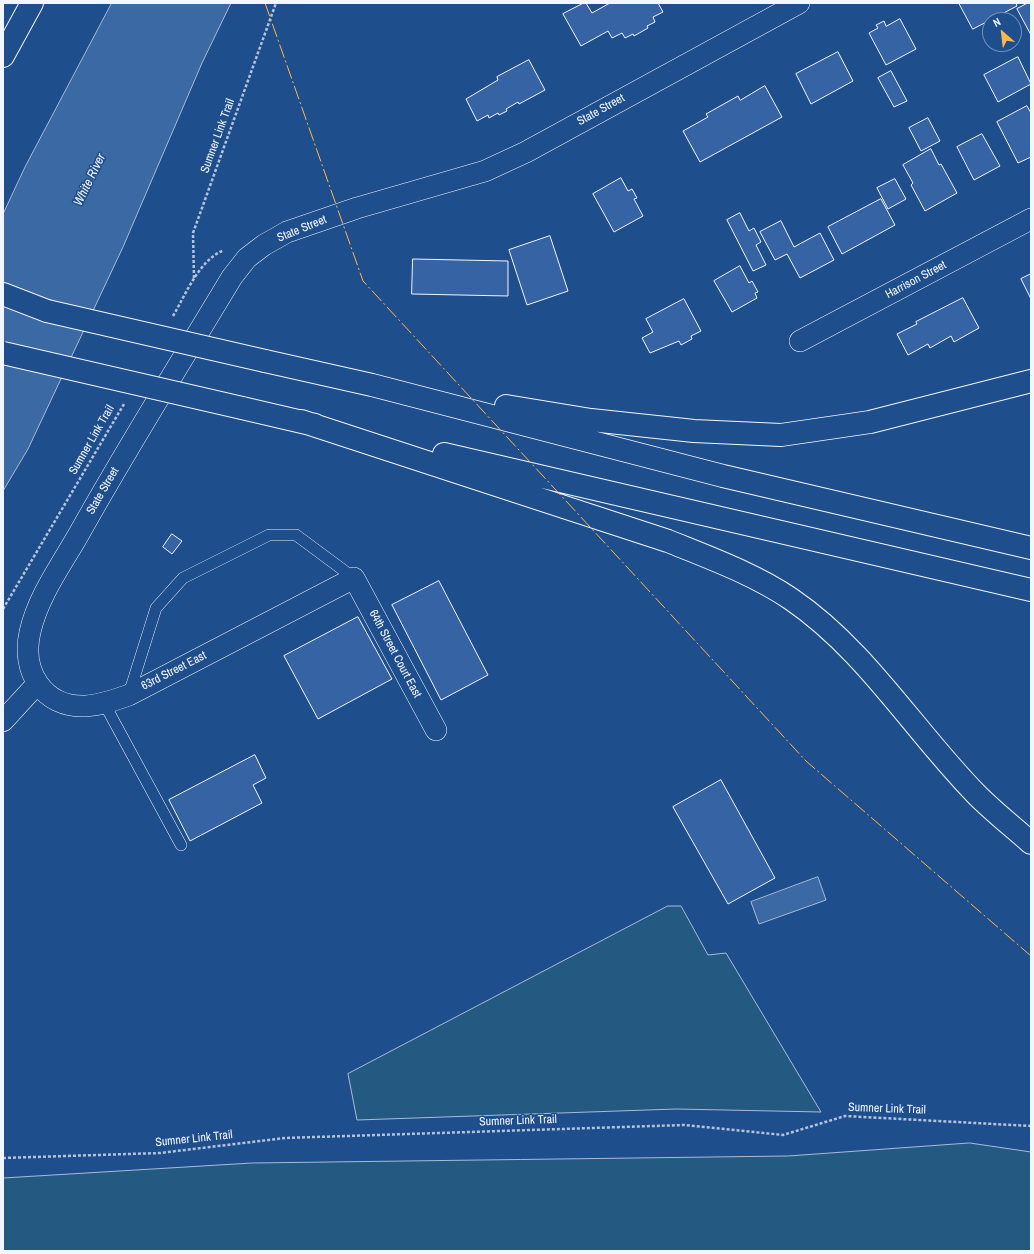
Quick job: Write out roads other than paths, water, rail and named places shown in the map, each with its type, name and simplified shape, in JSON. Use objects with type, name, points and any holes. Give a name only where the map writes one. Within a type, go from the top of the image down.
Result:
[{"type":"main road","points":[[3,56],[32,3]]},
{"type":"main road","points":[[3,294],[47,311]]},
{"type":"main road","points":[[3,301],[372,385],[723,476],[1031,548]]},
{"type":"main road","points":[[3,353],[1031,590]]},
{"type":"main road","points":[[372,385],[591,420],[694,432],[781,435],[870,422],[1031,381]]},
{"type":"main road","points":[[301,421],[668,542],[726,564],[790,599],[828,628],[864,664],[977,794],[1031,843]]},
{"type":"street","name":"State Street","points":[[37,684],[30,667],[28,649],[30,633],[38,608],[111,477],[232,277],[247,258],[264,245],[287,232],[357,208],[485,171],[526,152],[799,3]]},
{"type":"street","name":"Harrison Street","points":[[800,341],[1031,219]]},
{"type":"street","name":"63rd Street East","points":[[37,684],[44,692],[64,703],[85,706],[104,703],[129,695],[354,578]]},
{"type":"street","name":"64th Street Court East","points":[[354,578],[436,730]]},
{"type":"street","points":[[3,721],[37,684]]},
{"type":"lane","points":[[129,695],[156,608],[183,578],[269,535],[296,535],[354,578]]},
{"type":"lane","points":[[104,703],[181,845]]},
{"type":"water","name":"White River","points":[[112,3],[231,3],[202,63],[123,247],[28,449],[3,491],[3,214],[25,167]]},
{"type":"water","points":[[818,877],[826,900],[759,924],[751,902]]}]
